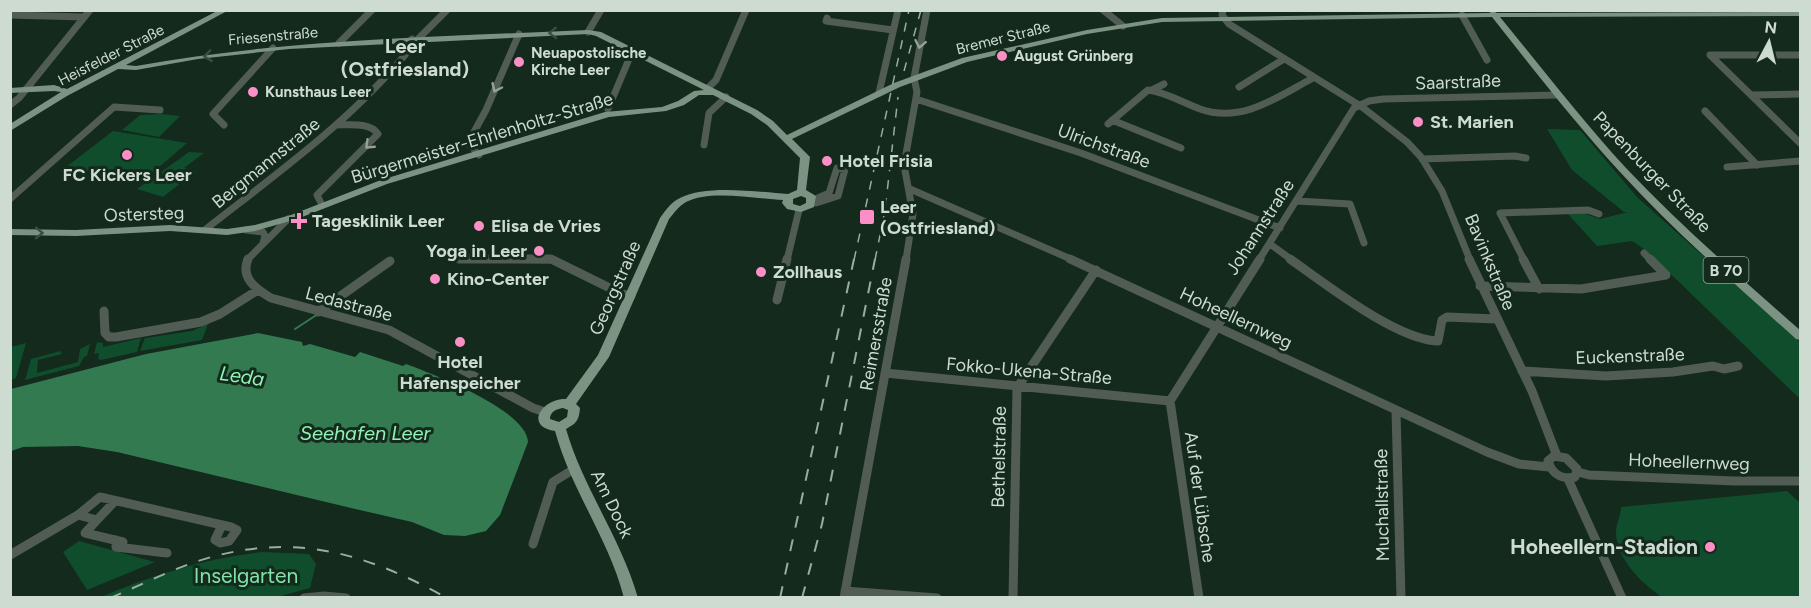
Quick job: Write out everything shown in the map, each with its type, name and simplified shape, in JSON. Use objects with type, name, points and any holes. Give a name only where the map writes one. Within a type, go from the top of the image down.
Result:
[{"type":"main road","name":"Heisfelder Straße","points":[[10,128],[69,92],[226,10]]},
{"type":"main road","points":[[1515,10],[1536,15],[1625,12],[1800,14]]},
{"type":"main road","name":"Bremer Straße","points":[[787,138],[879,93],[965,60],[1123,26],[1223,14],[1462,15],[1493,13],[1536,15]]},
{"type":"main road","name":"Papenburger Straße","points":[[1493,13],[1622,170],[1669,218],[1800,336]]},
{"type":"main road","points":[[1512,36],[1515,25],[1536,15]]},
{"type":"main road","name":"Friesenstraße","points":[[118,67],[136,68],[198,57],[339,43],[588,32],[598,34],[765,119],[805,158],[801,192]]},
{"type":"main road","points":[[693,82],[697,87],[697,93]]},
{"type":"main road","points":[[10,91],[54,88],[69,92]]},
{"type":"main road","name":"Bürgermeister-Ehrlenholtz-Straße","points":[[277,223],[384,182],[608,114],[669,108],[697,93],[712,91]]},
{"type":"main road","points":[[801,192],[809,195],[813,200],[808,207],[799,210],[791,208],[788,200],[801,192]]},
{"type":"main road","name":"Georgstraße","points":[[569,404],[603,357],[668,213],[682,200],[698,194],[717,193],[788,200]]},
{"type":"main road","name":"Ostersteg","points":[[10,232],[76,233],[160,228],[228,232],[277,223]]},
{"type":"main road","points":[[545,412],[556,404],[569,404],[575,410],[574,417],[560,427]]},
{"type":"main road","name":"Am Dock","points":[[545,412],[546,424],[560,427],[565,450],[622,566],[632,597]]},
{"type":"street","points":[[10,105],[25,90],[90,10]]},
{"type":"street","points":[[339,43],[372,10]]},
{"type":"street","name":"Bergmannstraße","points":[[206,229],[314,147],[389,73],[415,41],[447,10]]},
{"type":"street","points":[[588,32],[601,10]]},
{"type":"street","points":[[712,91],[746,10]]},
{"type":"street","points":[[879,93],[898,10]]},
{"type":"street","name":"Reimersstraße","points":[[845,594],[913,222],[910,189],[906,184],[904,165],[916,99],[914,78],[927,10]]},
{"type":"street","points":[[1103,10],[1123,26]]},
{"type":"street","name":"Bavinkstraße","points":[[1223,14],[1229,24],[1313,78],[1360,104],[1401,137],[1422,159],[1442,191],[1480,286],[1522,371],[1557,456]]},
{"type":"street","points":[[10,15],[84,17]]},
{"type":"street","points":[[1462,15],[1488,60]]},
{"type":"street","points":[[825,22],[894,30]]},
{"type":"street","points":[[479,155],[468,143],[519,34]]},
{"type":"street","points":[[224,125],[213,114],[273,48]]},
{"type":"street","points":[[608,109],[632,52]]},
{"type":"street","points":[[1800,55],[1710,55],[1800,143]]},
{"type":"street","points":[[1239,87],[1284,59]]},
{"type":"street","points":[[1152,90],[1216,114],[1230,115],[1250,109],[1313,78]]},
{"type":"street","points":[[1164,84],[1144,91],[1110,122],[1181,148]]},
{"type":"street","name":"Saarstraße","points":[[1360,104],[1383,99],[1558,94]]},
{"type":"street","points":[[1751,95],[1800,94]]},
{"type":"street","points":[[704,145],[709,113],[726,98]]},
{"type":"street","name":"Ulrichstraße","points":[[916,99],[1081,153],[1280,228]]},
{"type":"street","name":"Johannstraße","points":[[1170,401],[1354,108],[1360,104]]},
{"type":"street","points":[[10,199],[114,107],[160,110]]},
{"type":"street","points":[[1705,111],[1757,165]]},
{"type":"street","points":[[322,205],[317,195],[378,134],[376,130],[367,126],[337,125]]},
{"type":"street","points":[[1422,159],[1515,156],[1527,158]]},
{"type":"street","points":[[1727,167],[1800,161]]},
{"type":"street","points":[[837,168],[845,169],[838,196],[817,200],[829,193],[837,168]]},
{"type":"street","name":"Hoheellernweg","points":[[910,189],[1096,270],[1396,411],[1498,456],[1530,466],[1549,467]]},
{"type":"street","points":[[1297,201],[1350,204],[1364,243]]},
{"type":"street","points":[[777,300],[799,210]]},
{"type":"street","points":[[1539,289],[1500,213],[1588,210],[1599,214]]},
{"type":"street","points":[[105,311],[106,335],[116,337],[192,325],[215,316],[258,290],[246,276],[245,266],[250,256],[288,219]]},
{"type":"street","points":[[245,230],[263,232],[265,236],[262,244]]},
{"type":"street","points":[[1270,244],[1386,322],[1429,343],[1438,341],[1442,320],[1447,317],[1496,319]]},
{"type":"street","points":[[1480,286],[1581,289],[1666,275],[1644,253]]},
{"type":"street","points":[[459,259],[551,259],[622,294],[631,296]]},
{"type":"street","points":[[320,312],[392,262]]},
{"type":"street","name":"Bethelstraße","points":[[1013,597],[1017,388],[1096,270]]},
{"type":"street","name":"Ledastraße","points":[[258,290],[284,303],[357,320],[405,337],[533,408],[545,412]]},
{"type":"street","name":"Euckenstraße","points":[[1522,371],[1606,376],[1673,372],[1713,366],[1724,369],[1738,366]]},
{"type":"street","name":"Fokko-Ukena-Straße","points":[[885,373],[1017,388],[1170,401]]},
{"type":"street","name":"Auf der Lübsche","points":[[1170,401],[1199,597]]},
{"type":"street","name":"Muchallstraße","points":[[1396,411],[1401,597]]},
{"type":"street","points":[[1557,456],[1570,461],[1578,472],[1574,478],[1558,476],[1549,467],[1550,458],[1557,456]]},
{"type":"street","points":[[533,544],[554,482],[574,469]]},
{"type":"street","name":"Hoheellernweg","points":[[1578,472],[1589,475],[1800,482]]},
{"type":"street","points":[[1568,479],[1622,597]]},
{"type":"street","points":[[10,555],[78,515],[100,497],[222,525]]},
{"type":"street","points":[[115,501],[85,533],[119,541],[116,547],[133,551],[149,549],[167,553]]},
{"type":"street","points":[[78,515],[97,520]]},
{"type":"street","points":[[845,594],[937,597]]},
{"type":"street","points":[[304,597],[346,597]]},
{"type":"green space","points":[[140,115],[180,116],[159,137],[122,130]]},
{"type":"green space","points":[[1547,129],[1580,130],[1638,198],[1800,342],[1800,399],[1647,251],[1632,241],[1597,246],[1568,214],[1583,213],[1600,219],[1628,212],[1624,212],[1572,170]]},
{"type":"green space","name":"FC Kickers Leer","points":[[113,131],[187,143],[143,181],[66,167]]},
{"type":"green space","points":[[189,152],[204,153],[184,168],[196,171],[163,197],[137,189]]},
{"type":"green space","points":[[208,324],[202,340],[140,351],[145,338],[192,331]]},
{"type":"green space","points":[[141,338],[137,352],[101,360],[98,359],[99,353],[94,354],[97,342],[103,343],[103,347]]},
{"type":"green space","points":[[26,343],[16,378],[11,380],[11,347]]},
{"type":"green space","points":[[90,344],[87,356],[79,366],[25,380],[31,359],[60,351],[62,354],[38,360],[37,373],[78,362],[80,349]]},
{"type":"green space","name":"Hoheellern-Stadion","points":[[1787,491],[1800,503],[1800,597],[1662,597],[1638,577],[1620,550],[1616,530],[1621,507]]},
{"type":"green space","points":[[79,541],[155,562],[87,590],[63,552]]},
{"type":"green space","name":"Inselgarten","points":[[262,552],[309,554],[316,564],[310,588],[274,598],[101,597],[180,568],[220,558]]},
{"type":"water","name":"Seehafen Leer","points":[[258,333],[302,342],[303,346],[310,344],[355,357],[360,352],[403,366],[406,364],[477,395],[512,418],[524,430],[528,442],[500,515],[486,531],[465,536],[444,535],[412,522],[117,452],[78,446],[23,447],[11,451],[11,389],[146,354]]},
{"type":"waterway","points":[[295,329],[318,314]]},
{"type":"railway","points":[[854,260],[909,10]]},
{"type":"railway","points":[[904,71],[921,10]]},
{"type":"railway","points":[[875,260],[885,210],[898,97]]},
{"type":"railway","points":[[780,598],[854,259]]},
{"type":"railway","points":[[802,598],[822,524],[875,259]]},
{"type":"railway","points":[[110,598],[198,561],[232,552],[296,547],[357,558],[416,582],[447,598]]},
{"type":"place","name":"August Grünberg","points":[[1002,56]]},
{"type":"place","name":"Neuapostolische Kirche Leer","points":[[519,62]]},
{"type":"place","name":"Kunsthaus Leer","points":[[253,92]]},
{"type":"place","name":"St. Marien","points":[[1418,122]]},
{"type":"place","name":"FC Kickers Leer","points":[[127,155]]},
{"type":"place","name":"Hotel Frisia","points":[[827,161]]},
{"type":"place","name":"Leer (Ostfriesland)","points":[[867,217]]},
{"type":"place","name":"Tagesklinik Leer","points":[[299,221]]},
{"type":"place","name":"Elisa de Vries","points":[[479,226]]},
{"type":"place","name":"Yoga in Leer","points":[[539,251]]},
{"type":"place","name":"Zollhaus","points":[[761,272]]},
{"type":"place","name":"Kino-Center","points":[[435,279]]},
{"type":"place","name":"Hotel Hafenspeicher","points":[[460,342]]},
{"type":"place","name":"Hoheellern-Stadion","points":[[1710,547]]},
{"type":"district","name":"Leer (Ostfriesland)","points":[[405,58]]},
{"type":"water label","name":"Leda","points":[[242,376]]}]
